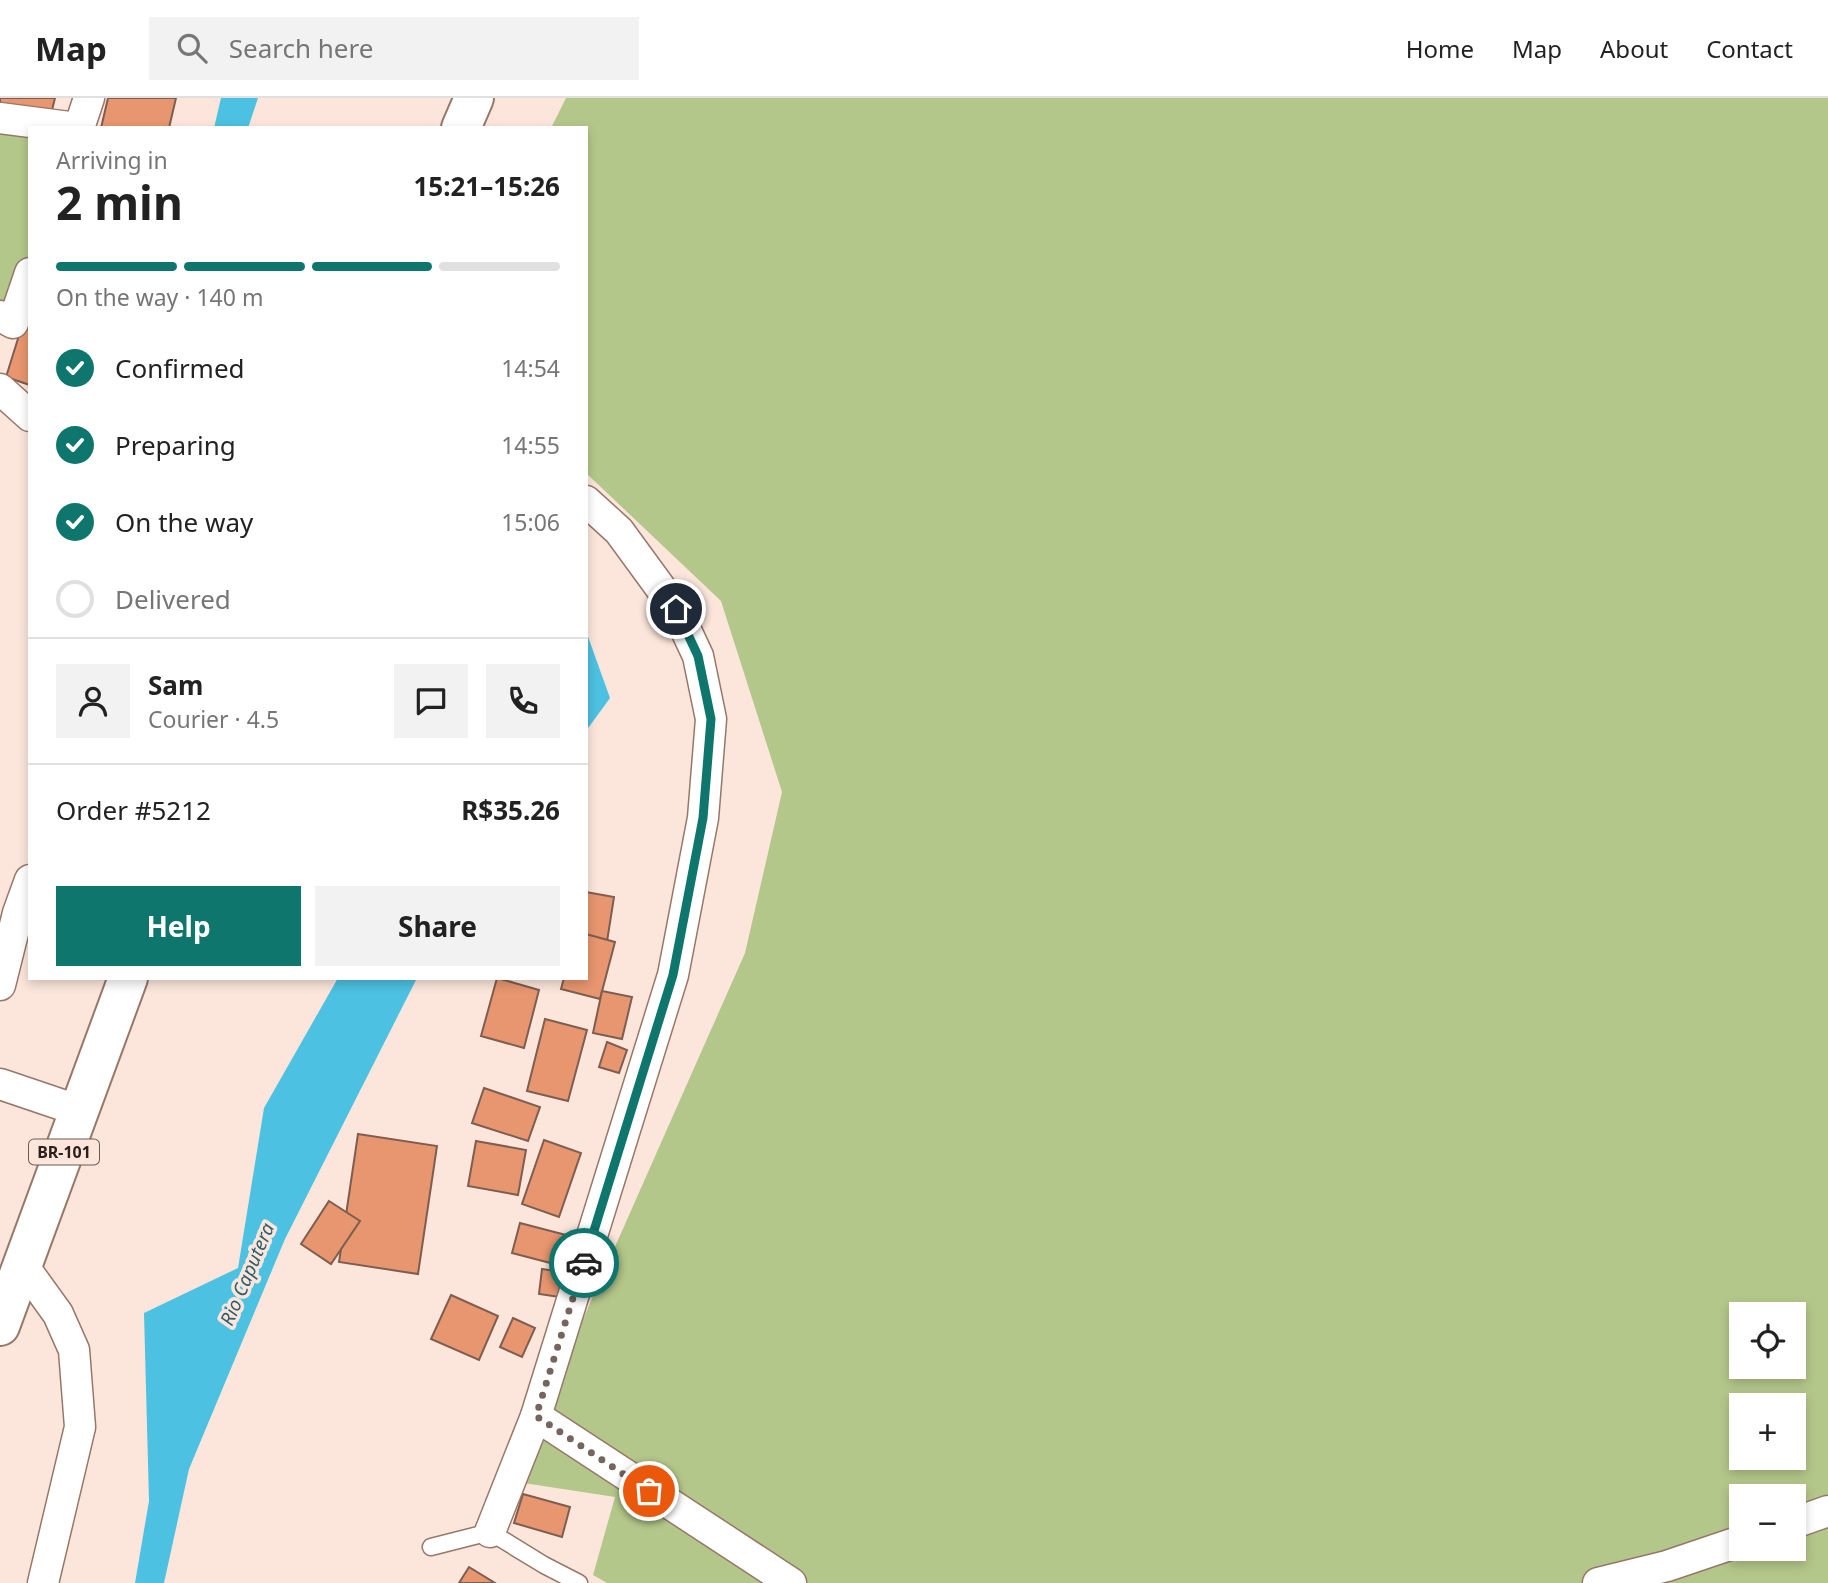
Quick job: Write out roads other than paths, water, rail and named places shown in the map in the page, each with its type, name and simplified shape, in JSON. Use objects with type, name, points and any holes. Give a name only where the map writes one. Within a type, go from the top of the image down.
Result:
[{"type":"highway","points":[[462,126],[474,98]]},
{"type":"highway","name":"BR-101","points":[[0,1326],[127,980]]},
{"type":"street","points":[[79,126],[89,98]]},
{"type":"street","points":[[0,118],[62,126]]},
{"type":"street","points":[[0,317],[13,323],[28,279]]},
{"type":"street","points":[[0,389],[28,414]]},
{"type":"street","points":[[490,1532],[536,1416],[673,975],[703,818],[711,719],[698,656],[676,609],[618,531],[588,503]]},
{"type":"street","points":[[0,985],[18,913],[28,886]]},
{"type":"street","points":[[0,1084],[80,1111]]},
{"type":"street","points":[[22,1264],[58,1314],[74,1350],[80,1427],[43,1583]]},
{"type":"street","points":[[536,1416],[791,1583]]},
{"type":"street","points":[[1806,1519],[1828,1511]]},
{"type":"street","points":[[1598,1583],[1667,1566],[1729,1545]]},
{"type":"lane","points":[[431,1547],[490,1532],[579,1583]]},
{"type":"water","points":[[221,98],[258,98],[249,126],[214,126]]},
{"type":"water","points":[[588,637],[610,698],[588,728]]},
{"type":"water","name":"Rio Caputera","points":[[337,980],[416,980],[285,1239],[189,1469],[164,1583],[135,1583],[149,1501],[144,1313],[238,1268],[264,1108]]}]
